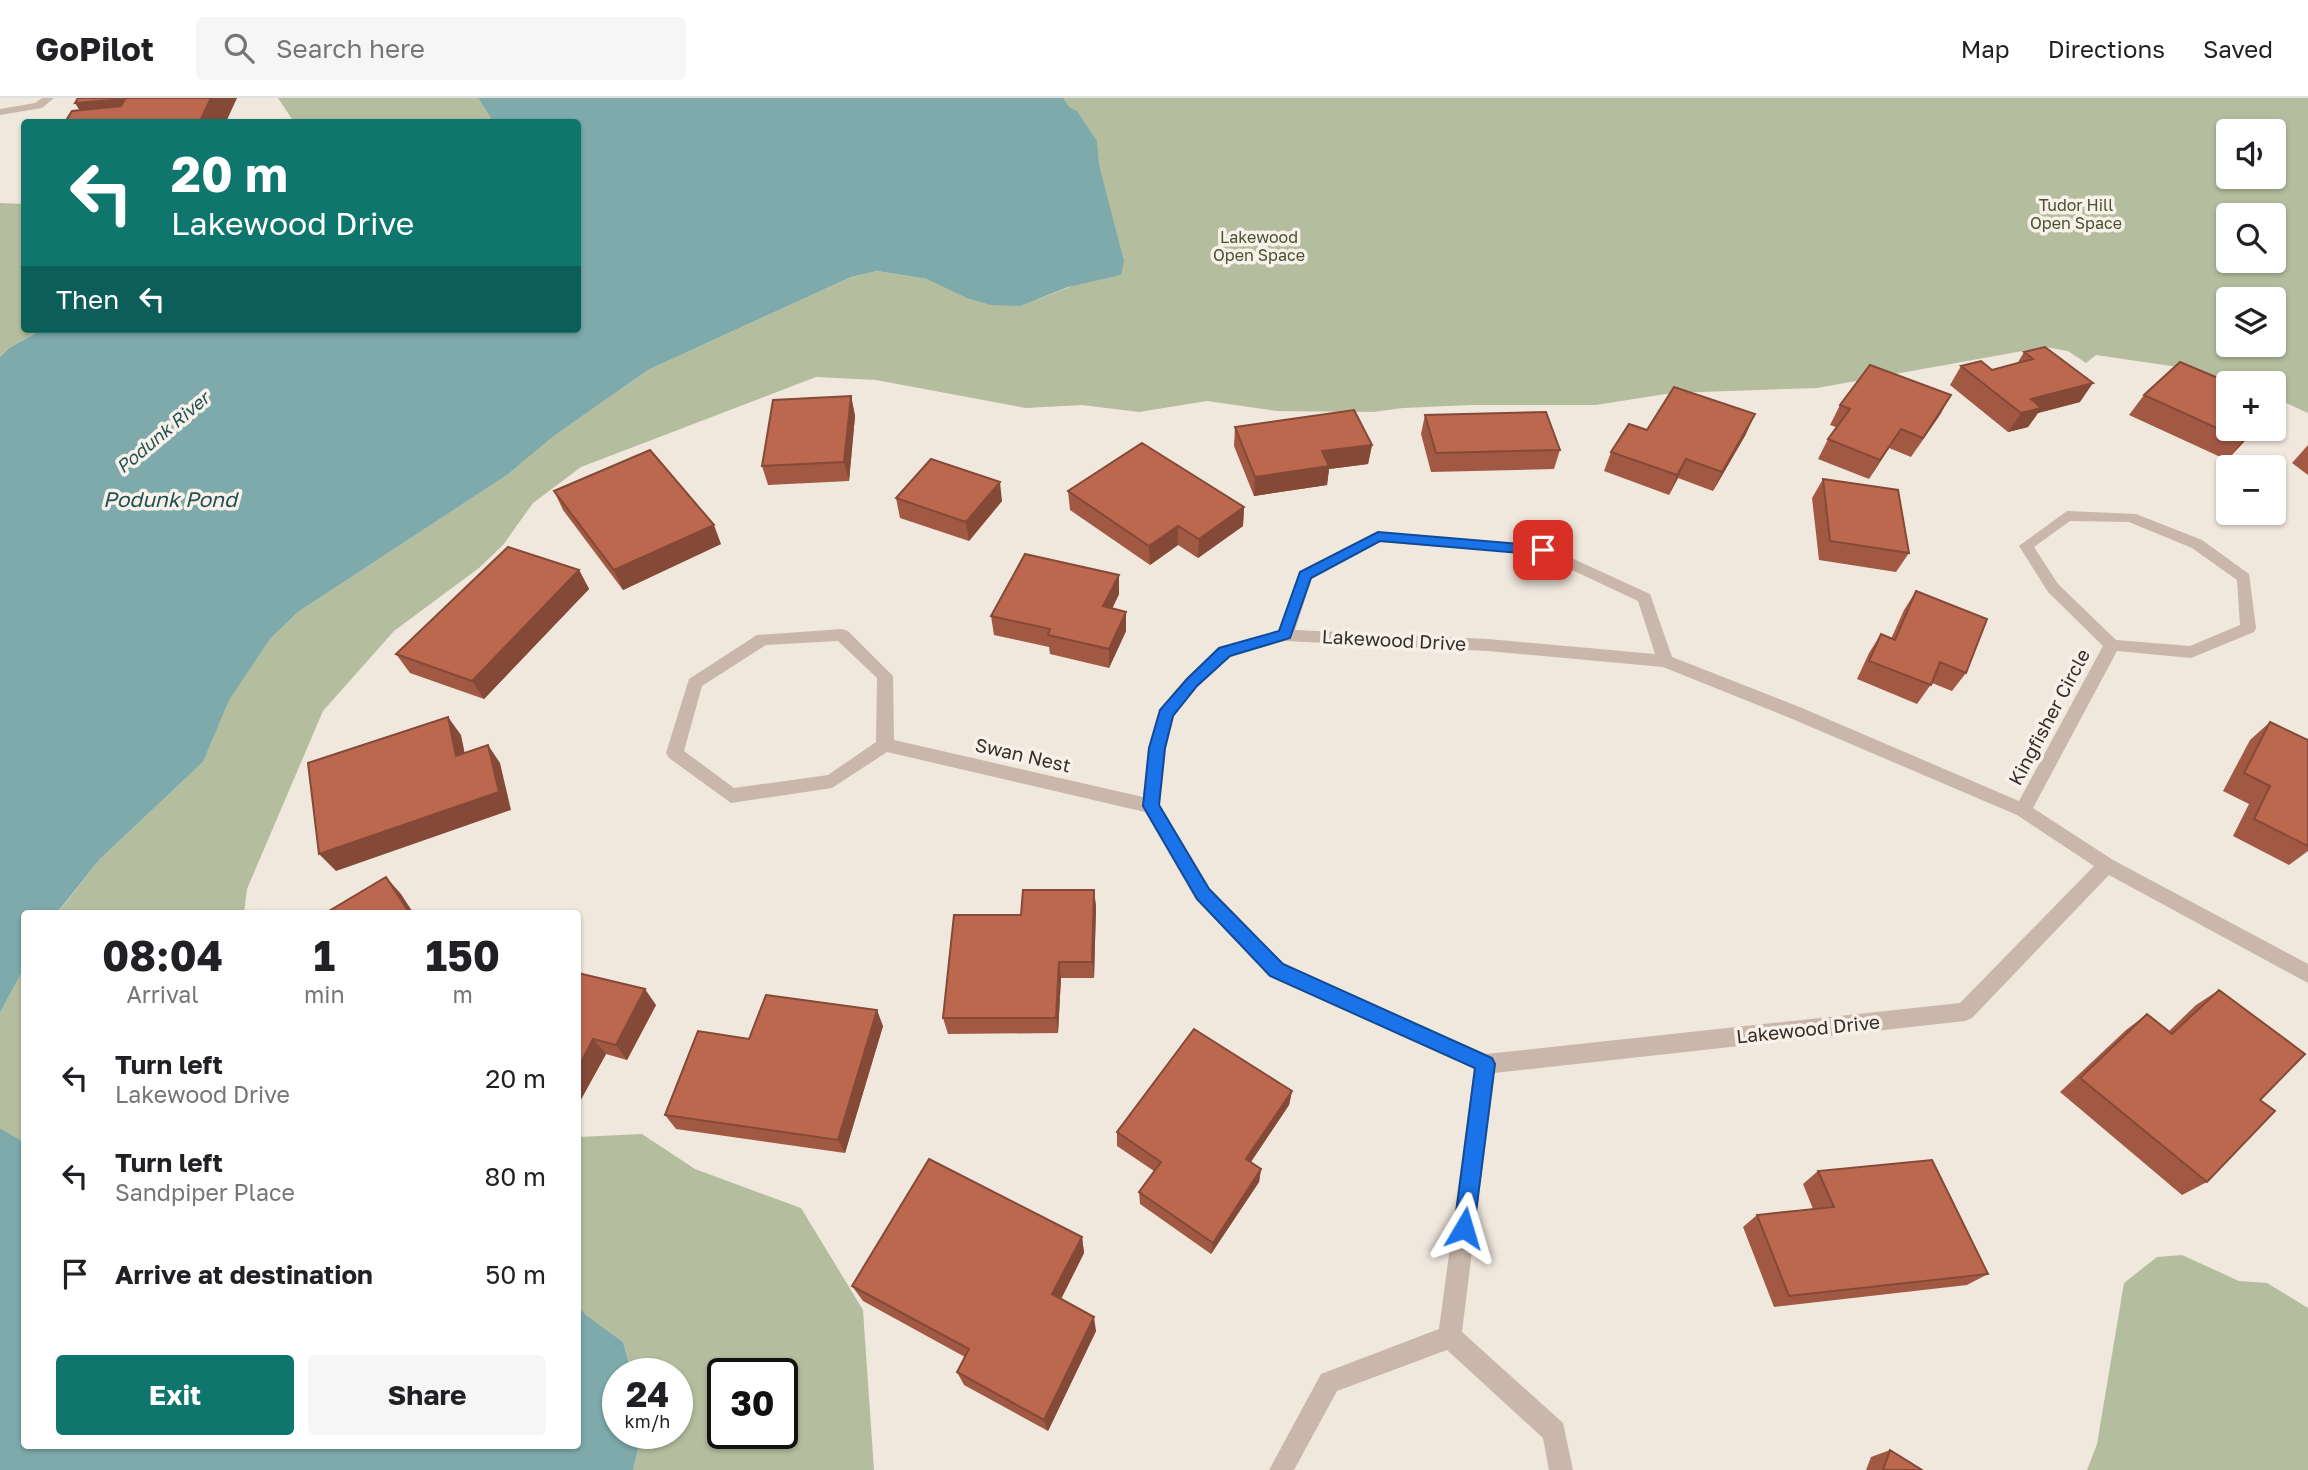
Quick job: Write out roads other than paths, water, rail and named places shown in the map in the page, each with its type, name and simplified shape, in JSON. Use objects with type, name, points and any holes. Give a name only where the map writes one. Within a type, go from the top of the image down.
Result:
[{"type":"street","points":[[0,112],[38,106],[49,98]]},
{"type":"street","name":"Kingfisher Circle","points":[[2067,516],[2131,517],[2197,544],[2244,578],[2248,628],[2191,652],[2112,645],[2053,589],[2026,546],[2067,516]]},
{"type":"street","points":[[1285,635],[1305,575],[1378,537],[1543,550],[1645,598],[1665,661]]},
{"type":"street","points":[[842,635],[885,676],[885,745],[832,781],[731,796],[675,753],[695,683],[764,639],[842,635]]},
{"type":"street","name":"Lakewood Drive","points":[[1151,806],[1157,748],[1166,714],[1192,682],[1225,652],[1285,635],[1488,645],[1665,661],[1808,718],[2023,810],[2107,865],[2308,974]]},
{"type":"street","name":"Kingfisher Circle","points":[[2023,810],[2112,645]]},
{"type":"street","name":"Swan Nest","points":[[885,745],[1151,806]]},
{"type":"street","points":[[1151,806],[1203,894],[1277,970],[1485,1064],[1450,1337]]},
{"type":"street","name":"Lakewood Drive","points":[[1485,1064],[1965,1012],[2107,865]]},
{"type":"street","points":[[1281,1470],[1329,1382],[1450,1337]]},
{"type":"street","points":[[1450,1337],[1554,1432],[1560,1470]]},
{"type":"water","name":"Podunk Pond","points":[[475,98],[1063,98],[1069,107],[1077,111],[1097,141],[1099,165],[1124,261],[1121,275],[1068,287],[1020,306],[991,305],[967,298],[927,279],[877,271],[851,277],[648,370],[554,436],[507,475],[298,612],[270,639],[229,700],[203,762],[99,860],[59,910],[21,910],[21,974],[0,1013],[0,357],[9,348],[37,333],[581,333],[581,119],[490,119],[479,99]]},
{"type":"water","points":[[0,1128],[21,1140],[21,1449],[581,1449],[581,1309],[623,1342],[628,1358],[602,1358],[602,1449],[638,1449],[633,1470],[0,1470]]},
{"type":"park label","name":"Tudor Hill Open Space","points":[[2076,214]]},
{"type":"park label","name":"Lakewood Open Space","points":[[1259,246]]},
{"type":"water label","name":"Podunk River","points":[[163,433]]}]
